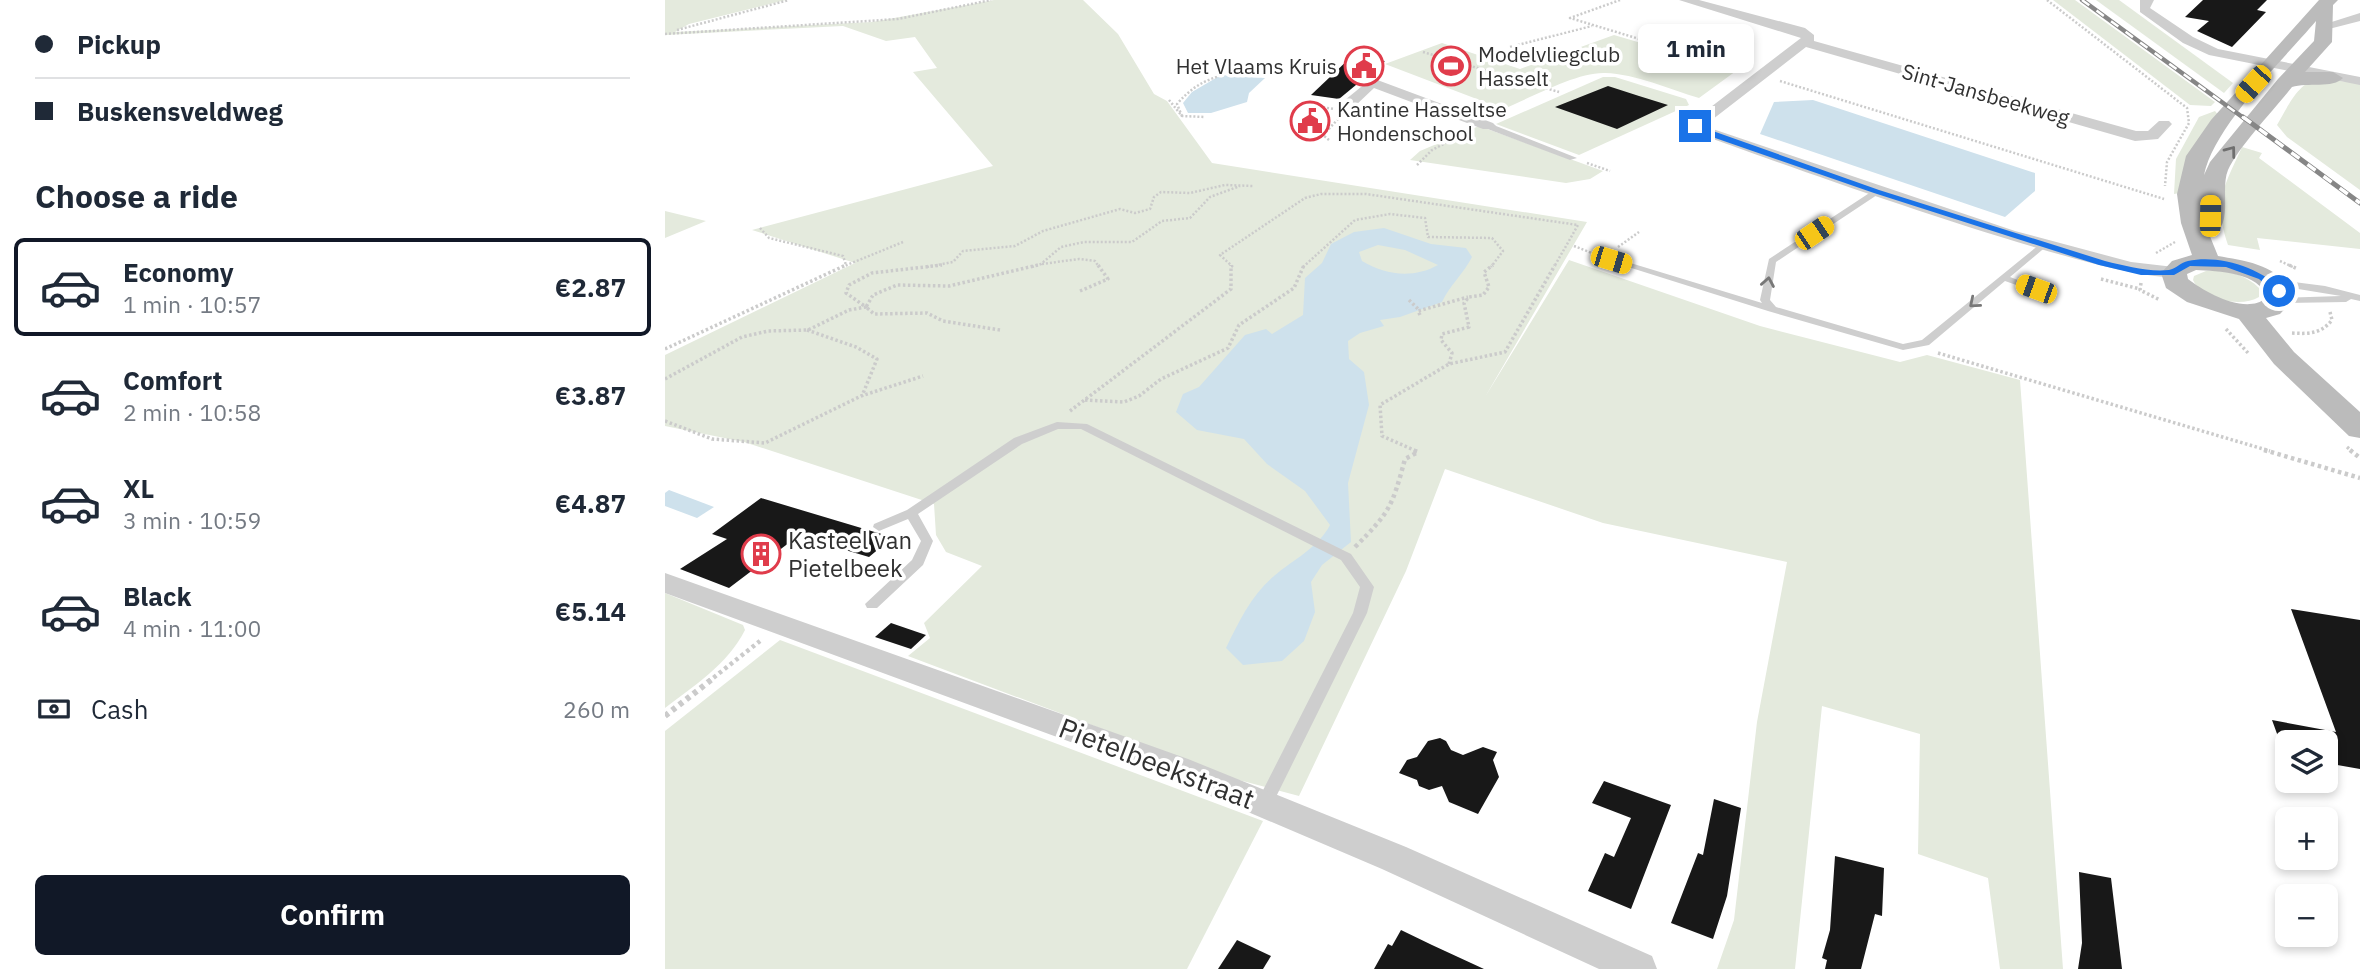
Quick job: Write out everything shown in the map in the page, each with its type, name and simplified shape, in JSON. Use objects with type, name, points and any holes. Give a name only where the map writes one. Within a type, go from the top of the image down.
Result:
[{"type":"main road","points":[[2287,68],[2323,42],[2328,3]]},
{"type":"main road","points":[[2217,263],[2210,216],[2211,189],[2218,167],[2287,68],[2317,9],[2328,3]]},
{"type":"main road","points":[[2287,68],[2301,78],[2333,78]]},
{"type":"main road","points":[[2189,263],[2217,263],[2274,290],[2263,310],[2246,310],[2207,303],[2177,280],[2189,263]]},
{"type":"main road","points":[[2246,310],[2284,358],[2360,429]]},
{"type":"street","points":[[1685,0],[1800,31],[1809,38],[1695,126],[1698,130],[2141,282],[2177,280]]},
{"type":"street","points":[[2148,0],[2144,3],[2144,9],[2199,46],[2229,57],[2360,78]]},
{"type":"street","points":[[2325,26],[2360,18]]},
{"type":"street","name":"Sint-Jansbeekweg","points":[[1804,43],[2135,136],[2152,136],[2164,124]]},
{"type":"street","points":[[1348,107],[1376,78],[1487,124]]},
{"type":"street","points":[[2333,78],[2360,78]]},
{"type":"street","name":"Pietelbeekstraat","points":[[665,583],[1178,768],[1394,858],[1639,969]]},
{"type":"lane","points":[[1487,124],[1573,158]]},
{"type":"lane","points":[[1772,309],[1765,300],[1772,261],[1877,191]]},
{"type":"lane","points":[[1607,258],[1903,347],[1925,343],[2042,246]]},
{"type":"lane","points":[[2004,278],[2036,289]]},
{"type":"lane","points":[[2274,290],[2360,299]]},
{"type":"lane","points":[[2274,290],[2360,299]]},
{"type":"lane","points":[[879,527],[911,513],[1018,441],[1057,425],[1083,426],[1344,556],[1367,587],[1360,613],[1264,804]]},
{"type":"lane","points":[[872,604],[918,562],[927,541],[911,513]]},
{"type":"path","points":[[665,34],[789,0]]},
{"type":"path","points":[[673,32],[898,19],[991,0]]},
{"type":"path","points":[[1620,0],[1570,18],[2164,199]]},
{"type":"path","points":[[2047,0],[2189,111],[2189,123],[2167,162],[2164,199],[2166,211]]},
{"type":"path","points":[[1510,47],[1593,25]]},
{"type":"path","points":[[1423,52],[1559,92]]},
{"type":"path","points":[[1182,116],[1177,104],[1187,91],[1215,74],[1257,72]]},
{"type":"path","points":[[1169,100],[1182,116],[1205,117]]},
{"type":"path","points":[[1301,107],[1348,107]]},
{"type":"path","points":[[1329,139],[1323,135],[1325,131],[1348,107]]},
{"type":"path","points":[[1314,114],[1319,109]]},
{"type":"path","points":[[1417,165],[1432,150],[1487,124]]},
{"type":"path","points":[[1573,158],[1610,171]]},
{"type":"path","points":[[1000,330],[943,321],[927,313],[874,314],[846,292],[849,285],[872,273],[942,265],[953,262],[963,251],[1015,246],[1043,231],[1120,209],[1135,213],[1150,209],[1154,197],[1161,192],[1190,192],[1225,185],[1253,186]]},
{"type":"path","points":[[1041,264],[1061,247],[1084,242],[1132,242],[1162,221],[1190,218],[1210,197],[1240,186]]},
{"type":"path","points":[[1057,425],[1084,400],[1231,289],[1233,267],[1220,255],[1305,198],[1321,194],[1366,194],[1578,225],[1505,352],[1449,364],[1413,387],[1387,398],[1380,405],[1382,436],[1418,452],[1405,459],[1394,500],[1385,516],[1344,556]]},
{"type":"path","points":[[1084,400],[1124,402],[1139,396],[1161,379],[1228,348],[1239,325],[1260,308],[1294,288],[1304,264],[1355,220],[1364,217],[1411,214],[1425,218],[1429,237],[1492,238],[1503,251],[1498,261],[1484,272],[1489,287],[1483,295],[1418,311],[1420,315]]},
{"type":"path","points":[[760,228],[769,238],[843,256],[846,265]]},
{"type":"path","points":[[1574,246],[1607,258],[1639,232]]},
{"type":"path","points":[[2172,236],[2179,241]]},
{"type":"path","points":[[665,349],[846,265],[903,242]]},
{"type":"path","points":[[807,330],[849,310],[866,307],[873,295],[897,285],[949,286],[1069,259],[1095,261],[1108,279],[1080,291]]},
{"type":"path","points":[[1449,364],[1453,353],[1441,340],[1442,334],[1469,327],[1464,303],[1469,297]]},
{"type":"path","points":[[1409,300],[1418,309]]},
{"type":"path","points":[[665,379],[742,337],[768,331],[807,330],[856,347],[877,359],[861,396]]},
{"type":"path","points":[[2297,333],[2311,335]]},
{"type":"path","points":[[1913,345],[2360,478]]},
{"type":"path","points":[[665,421],[673,421],[712,439],[765,443],[803,422],[861,396],[923,376]]},
{"type":"path","points":[[665,716],[780,625]]},
{"type":"shaded area","points":[[665,0],[786,0],[689,24],[675,32],[872,22],[994,0],[1083,0],[1118,34],[1154,94],[1167,101],[1212,163],[1587,222],[1485,397],[1569,260],[1760,326],[1900,362],[1927,355],[2020,380],[2063,969],[2000,969],[1988,878],[1918,854],[1920,734],[1822,706],[1795,969],[1717,969],[1734,920],[1757,722],[1787,562],[1603,523],[1445,469],[1406,571],[1299,796],[1235,779],[908,656],[930,638],[924,623],[982,566],[946,552],[936,535],[934,504],[744,442],[665,426],[665,355],[855,263],[752,230],[993,166],[913,72],[937,68],[915,37],[886,41],[843,26],[665,35]]},
{"type":"shaded area","points":[[2053,0],[2075,0],[2215,102],[2211,106],[2190,105]]},
{"type":"shaded area","points":[[2096,0],[2119,0],[2233,83],[2224,93]]},
{"type":"shaded area","points":[[1614,35],[1736,71],[1699,98],[1640,79],[1605,73],[1567,81],[1503,109],[1385,64],[1442,43],[1520,69]]},
{"type":"shaded area","points":[[1603,77],[1615,77],[1686,99],[1689,105],[1579,155],[1496,124]]},
{"type":"shaded area","points":[[2319,79],[2360,83],[2360,190],[2287,137],[2277,125],[2299,90]]},
{"type":"shaded area","points":[[2215,111],[2219,116],[2199,142],[2189,161],[2180,193],[2174,194],[2176,159],[2199,117]]},
{"type":"shaded area","points":[[1479,126],[1603,171],[1590,179],[1566,183],[1410,160],[1420,151]]},
{"type":"shaded area","points":[[2242,147],[2262,153],[2259,158],[2360,233],[2360,249],[2257,238],[2260,250],[2228,245],[2221,205],[2226,184]]},
{"type":"shaded area","points":[[665,211],[706,221],[665,238]]},
{"type":"shaded area","points":[[2206,271],[2228,272],[2241,276],[2259,288],[2259,297],[2233,302],[2213,297],[2205,293],[2193,280],[2194,276]]},
{"type":"shaded area","points":[[665,593],[743,625],[745,630],[720,664],[665,708]]},
{"type":"shaded area","points":[[780,640],[1263,821],[1187,969],[665,969],[665,731]]},
{"type":"water","points":[[1221,75],[1265,78],[1249,93],[1247,102],[1211,113],[1188,113],[1183,103],[1192,92]]},
{"type":"water","points":[[1813,100],[2035,173],[2035,191],[2005,217],[1760,134],[1774,102]]},
{"type":"water","points":[[1384,228],[1431,244],[1466,248],[1472,257],[1442,302],[1400,317],[1380,320],[1384,326],[1360,333],[1348,341],[1349,359],[1364,372],[1369,405],[1348,483],[1351,542],[1322,565],[1311,582],[1315,612],[1304,641],[1282,661],[1243,665],[1226,648],[1246,609],[1266,583],[1312,547],[1330,525],[1305,491],[1267,464],[1244,439],[1197,430],[1176,412],[1183,394],[1199,387],[1245,335],[1266,329],[1272,334],[1303,315],[1305,278],[1322,263],[1331,244],[1354,232]],"holes":[[[1378,245],[1405,250],[1438,265],[1419,272],[1399,274],[1371,266],[1362,261],[1359,252]]]},
{"type":"water","points":[[669,490],[714,507],[697,518],[665,506],[665,493]]},
{"type":"building","points":[[2203,0],[2267,0],[2257,10],[2266,12],[2232,47],[2197,31],[2209,21],[2185,17]]},
{"type":"building","points":[[1351,57],[1385,61],[1339,99],[1311,95]]},
{"type":"building","points":[[1608,86],[1668,105],[1617,129],[1555,107]]},
{"type":"building","name":"Kasteel van Pietelbeek","points":[[761,498],[893,537],[869,557],[798,536],[729,588],[680,569],[727,539],[712,534]]},
{"type":"building","points":[[2291,609],[2360,620],[2360,769],[2338,765],[2338,730],[2335,730]]},
{"type":"building","points":[[891,623],[926,635],[911,649],[875,637]]},
{"type":"building","points":[[2272,720],[2325,730],[2276,730]]},
{"type":"building","points":[[1440,738],[1446,741],[1451,750],[1463,755],[1483,747],[1497,752],[1493,760],[1499,777],[1478,814],[1449,802],[1442,786],[1429,790],[1419,786],[1417,780],[1399,773],[1407,760],[1417,757],[1428,741]]},
{"type":"building","points":[[1604,781],[1671,805],[1631,909],[1588,891],[1605,853],[1614,857],[1631,818],[1592,803]]},
{"type":"building","points":[[1714,799],[1741,808],[1727,896],[1713,939],[1671,923],[1698,853],[1703,855]]},
{"type":"building","points":[[1835,856],[1884,868],[1882,916],[1875,914],[1861,969],[1825,969],[1827,960],[1822,958],[1830,930]]},
{"type":"building","points":[[2079,872],[2111,878],[2122,969],[2078,969],[2082,943]]},
{"type":"building","points":[[1401,930],[1484,969],[1374,969],[1388,944],[1392,946]]},
{"type":"building","points":[[1237,940],[1271,956],[1263,969],[1218,969]]},
{"type":"railway","points":[[2082,0],[2245,119]]},
{"type":"railway","points":[[2243,117],[2360,203]]},
{"type":"place","name":"Het Vlaams Kruis","points":[[1364,66]]},
{"type":"place","name":"Modelvliegclub Hasselt","points":[[1451,66]]},
{"type":"place","name":"Kantine Hasseltse Hondenschool","points":[[1310,121]]},
{"type":"place","name":"Kasteel van Pietelbeek","points":[[761,554]]},
{"type":"route","points":[[1695,126],[1698,130],[1877,191],[2102,263],[2141,272],[2174,273],[2189,263],[2227,264],[2262,277],[2279,291]]}]
